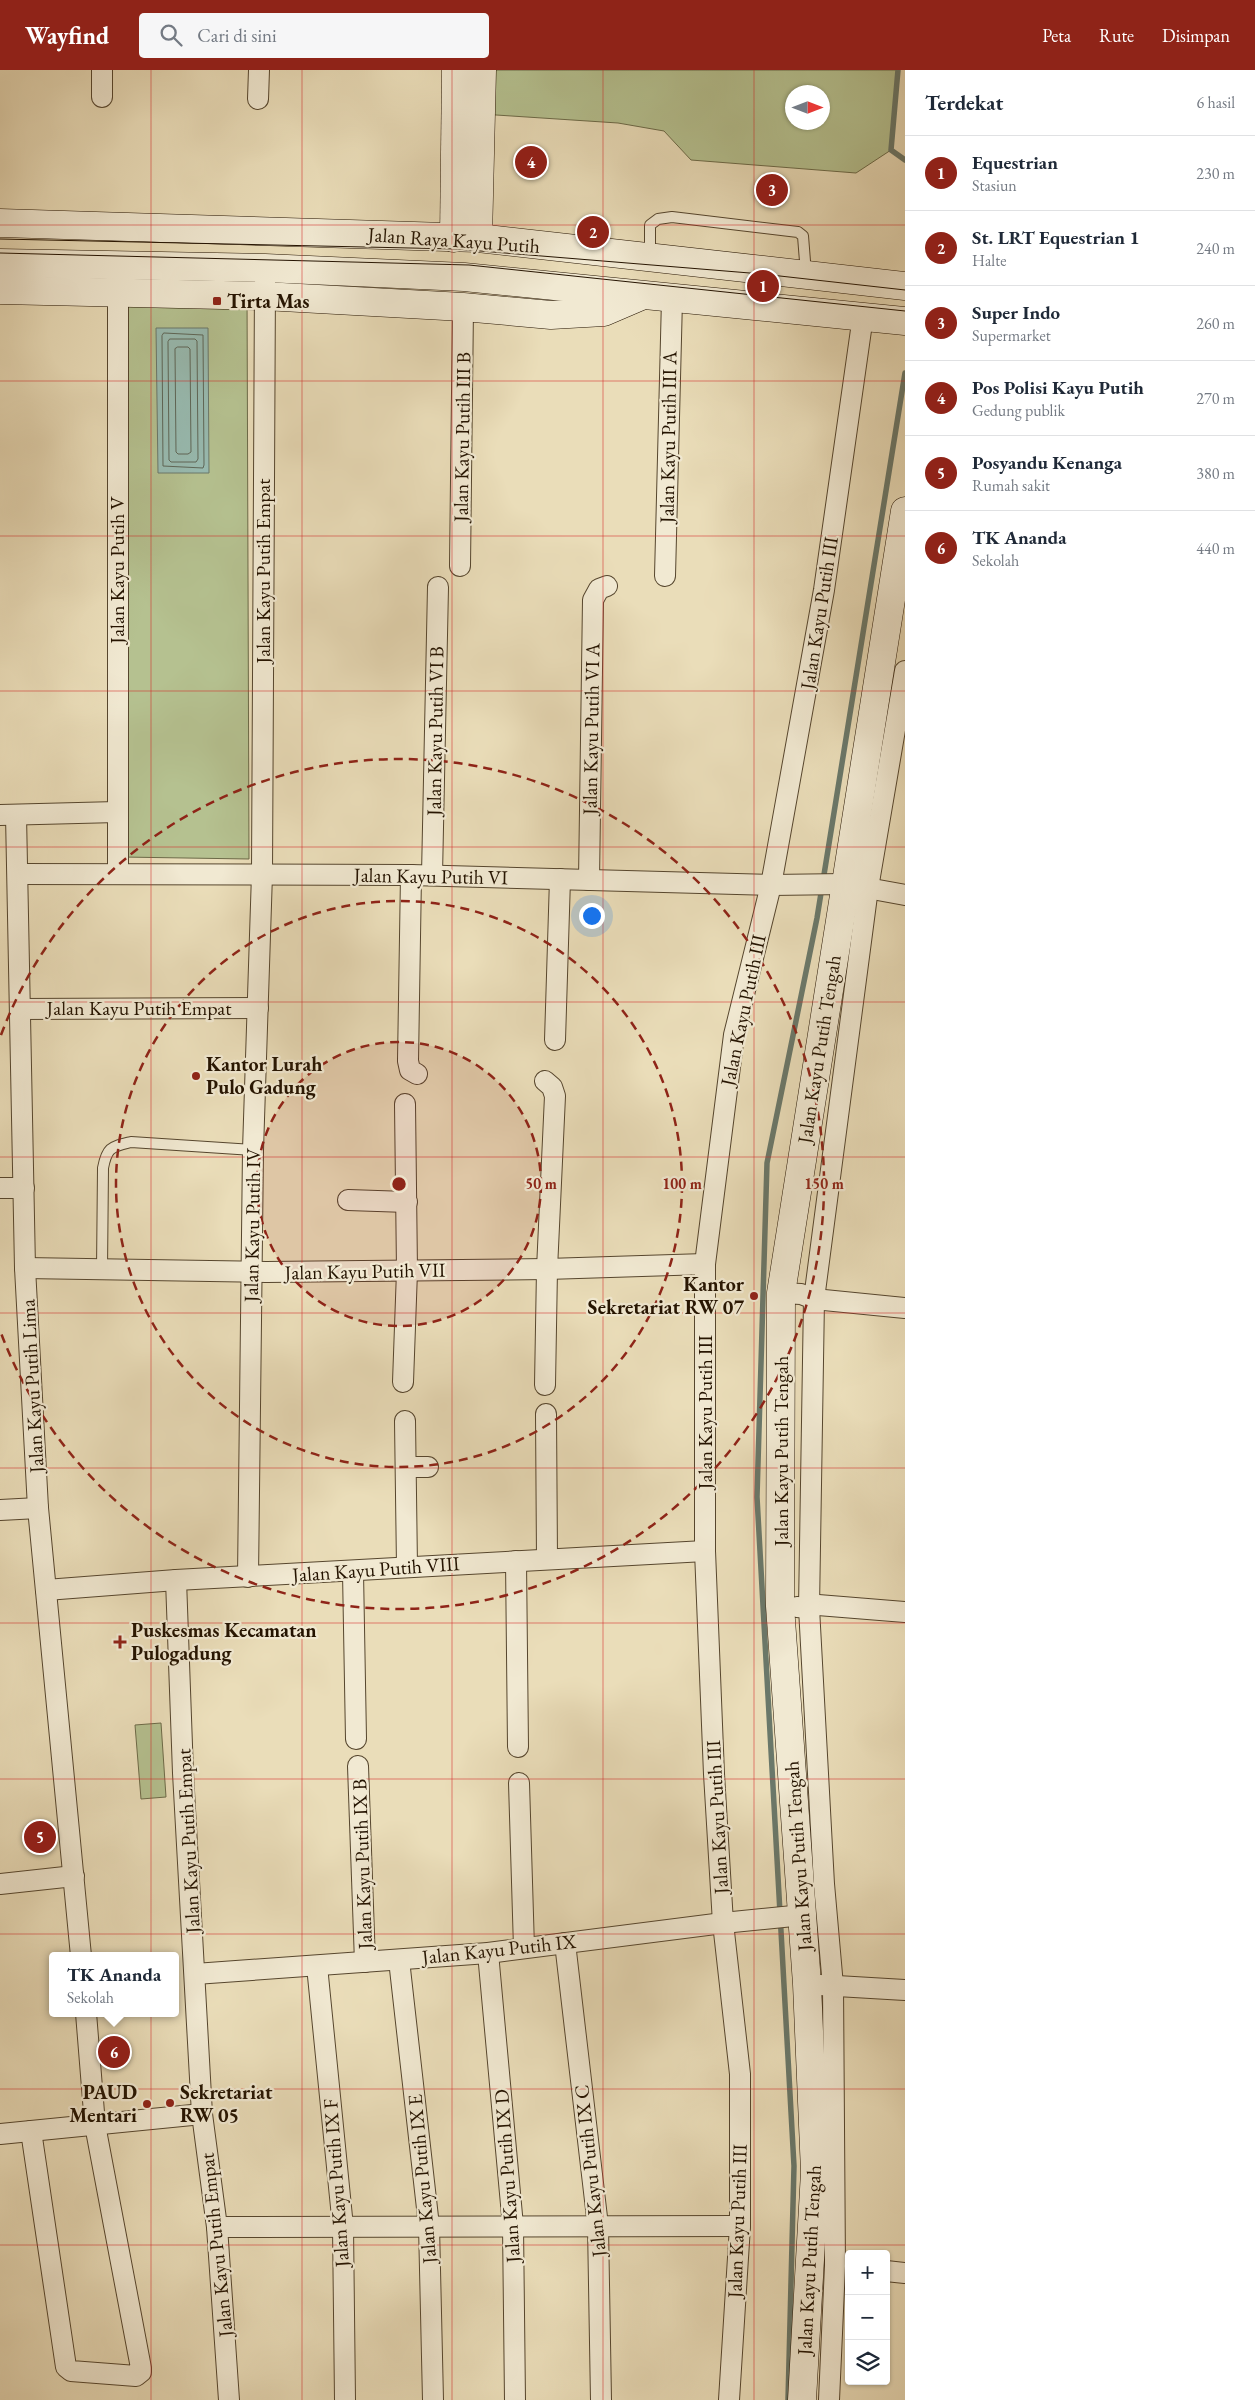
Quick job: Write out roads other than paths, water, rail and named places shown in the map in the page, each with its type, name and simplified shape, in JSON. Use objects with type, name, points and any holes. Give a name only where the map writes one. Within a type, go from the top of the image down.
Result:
[{"type":"street","points":[[102,70],[102,97]]},
{"type":"street","points":[[258,99],[259,70]]},
{"type":"street","points":[[456,70],[466,238]]},
{"type":"street","points":[[466,238],[482,70]]},
{"type":"street","name":"Jalan Raya Kayu Putih","points":[[0,223],[466,238],[902,286]]},
{"type":"street","name":"Jalan Raya Kayu Putih","points":[[0,263],[264,296],[463,307],[552,315],[604,312],[642,296]]},
{"type":"street","name":"Jalan Raya Kayu Putih","points":[[0,290],[265,268],[464,277],[642,296],[903,320]]},
{"type":"street","name":"Jalan Kayu Putih Empat","points":[[262,874],[265,268]]},
{"type":"street","name":"Jalan Kayu Putih V","points":[[118,279],[118,874]]},
{"type":"street","name":"Jalan Kayu Putih III A","points":[[665,576],[672,298]]},
{"type":"street","name":"Jalan Kayu Putih III B","points":[[460,566],[463,307]]},
{"type":"street","name":"Jalan Kayu Putih III","points":[[729,2400],[740,2226],[740,2074],[723,1923],[714,1774],[705,1551],[705,1264],[734,1036],[777,884],[824,590],[863,316]]},
{"type":"street","name":"Jalan Kayu Putih Tengah","points":[[829,2400],[842,2267],[820,1985],[794,1916],[780,1602],[781,1298],[848,885],[905,511]]},
{"type":"street","name":"Jalan Kayu Putih VI A","points":[[589,880],[593,600],[599,589],[607,586]]},
{"type":"street","name":"Jalan Kayu Putih VI B","points":[[432,875],[438,587]]},
{"type":"street","name":"Jalan Kayu Putih Tengah","points":[[802,2400],[815,2172],[824,1884],[812,1604],[814,1299],[848,885],[905,671]]},
{"type":"street","points":[[8,815],[117,812]]},
{"type":"street","name":"Jalan Kayu Putih Lima","points":[[8,815],[18,874],[25,1268],[38,1508],[81,1952]]},
{"type":"street","name":"Jalan Kayu Putih VI","points":[[18,874],[411,874],[589,880],[848,885],[905,895]]},
{"type":"street","name":"Jalan Kayu Putih IV","points":[[248,1577],[253,1150],[262,874]]},
{"type":"street","points":[[411,874],[408,1062],[410,1070],[417,1074]]},
{"type":"street","points":[[555,1040],[560,879]]},
{"type":"street","name":"Jalan Kayu Putih Empat","points":[[20,1009],[258,1008]]},
{"type":"street","points":[[545,1081],[552,1087],[555,1096],[547,1268],[545,1385]]},
{"type":"street","points":[[403,1382],[407,1271],[405,1104]]},
{"type":"street","points":[[0,1188],[24,1188]]},
{"type":"street","points":[[348,1200],[407,1202]]},
{"type":"street","name":"Jalan Kayu Putih VII","points":[[25,1268],[251,1272],[407,1271],[705,1264]]},
{"type":"street","points":[[781,1298],[801,1294],[814,1299],[905,1308]]},
{"type":"street","points":[[546,1414],[547,1559]]},
{"type":"street","points":[[405,1421],[407,1567]]},
{"type":"street","points":[[406,1467],[428,1467]]},
{"type":"street","points":[[0,1510],[38,1508]]},
{"type":"street","name":"Jalan Kayu Putih VIII","points":[[46,1590],[176,1580],[353,1572],[407,1567],[705,1551]]},
{"type":"street","points":[[516,1561],[518,1747]]},
{"type":"street","points":[[353,1572],[356,1739]]},
{"type":"street","name":"Jalan Kayu Putih Empat","points":[[176,1580],[183,1773],[202,2114],[217,2227],[229,2400]]},
{"type":"street","points":[[780,1602],[905,1612]]},
{"type":"street","name":"Jalan Kayu Putih IX B","points":[[358,1766],[365,1962]]},
{"type":"street","points":[[518,1783],[524,1948]]},
{"type":"street","points":[[0,1884],[74,1876]]},
{"type":"street","name":"Jalan Kayu Putih IX","points":[[195,1974],[488,1953],[723,1923],[794,1916]]},
{"type":"street","name":"Jalan Kayu Putih IX C","points":[[565,1943],[598,2226],[601,2400]]},
{"type":"street","name":"Jalan Kayu Putih IX D","points":[[488,1953],[513,2226],[515,2400]]},
{"type":"street","name":"Jalan Kayu Putih IX E","points":[[399,1960],[429,2226],[433,2400]]},
{"type":"street","name":"Jalan Kayu Putih IX F","points":[[317,1966],[343,2227],[345,2400]]},
{"type":"street","points":[[820,1985],[905,1990]]},
{"type":"street","points":[[31,2131],[66,2367],[71,2371],[139,2375],[141,2368],[95,2125],[86,2017]]},
{"type":"street","points":[[0,2133],[202,2114]]},
{"type":"street","points":[[217,2227],[740,2226]]},
{"type":"street","points":[[890,2271],[905,2273]]},
{"type":"lane","points":[[650,257],[650,225],[658,219],[672,217],[798,232],[804,236],[806,275]]},
{"type":"lane","points":[[102,1269],[103,1168],[106,1154],[112,1146],[131,1142],[253,1150]]},
{"type":"water","points":[[156,328],[208,328],[209,473],[158,473]]},
{"type":"waterway","points":[[898,70],[891,150],[905,160]]},
{"type":"waterway","points":[[788,2400],[794,2166],[757,1497],[767,1163],[817,918],[905,373]]},
{"type":"tram line","points":[[0,239],[456,249],[762,274],[905,290]]},
{"type":"tram line","points":[[0,253],[469,265],[905,311]]},
{"type":"place","name":"Pos Polisi Kayu Putih","points":[[531,162]]},
{"type":"place","name":"Super Indo","points":[[772,190]]},
{"type":"place","name":"St. LRT Equestrian 1","points":[[593,232]]},
{"type":"place","name":"Equestrian","points":[[763,286]]},
{"type":"place","name":"Tirta Mas","points":[[217,301]]},
{"type":"place","name":"Kantor Lurah Pulo Gadung","points":[[196,1076]]},
{"type":"place","name":"Kantor Sekretariat RW 07","points":[[754,1296]]},
{"type":"place","name":"Puskesmas Kecamatan Pulogadung","points":[[120,1642]]},
{"type":"place","name":"Posyandu Kenanga","points":[[40,1837]]},
{"type":"place","name":"TK Ananda","points":[[114,2052]]},
{"type":"place","name":"Sekretariat RW 05","points":[[170,2103]]},
{"type":"place","name":"PAUD Mentari","points":[[147,2104]]}]
